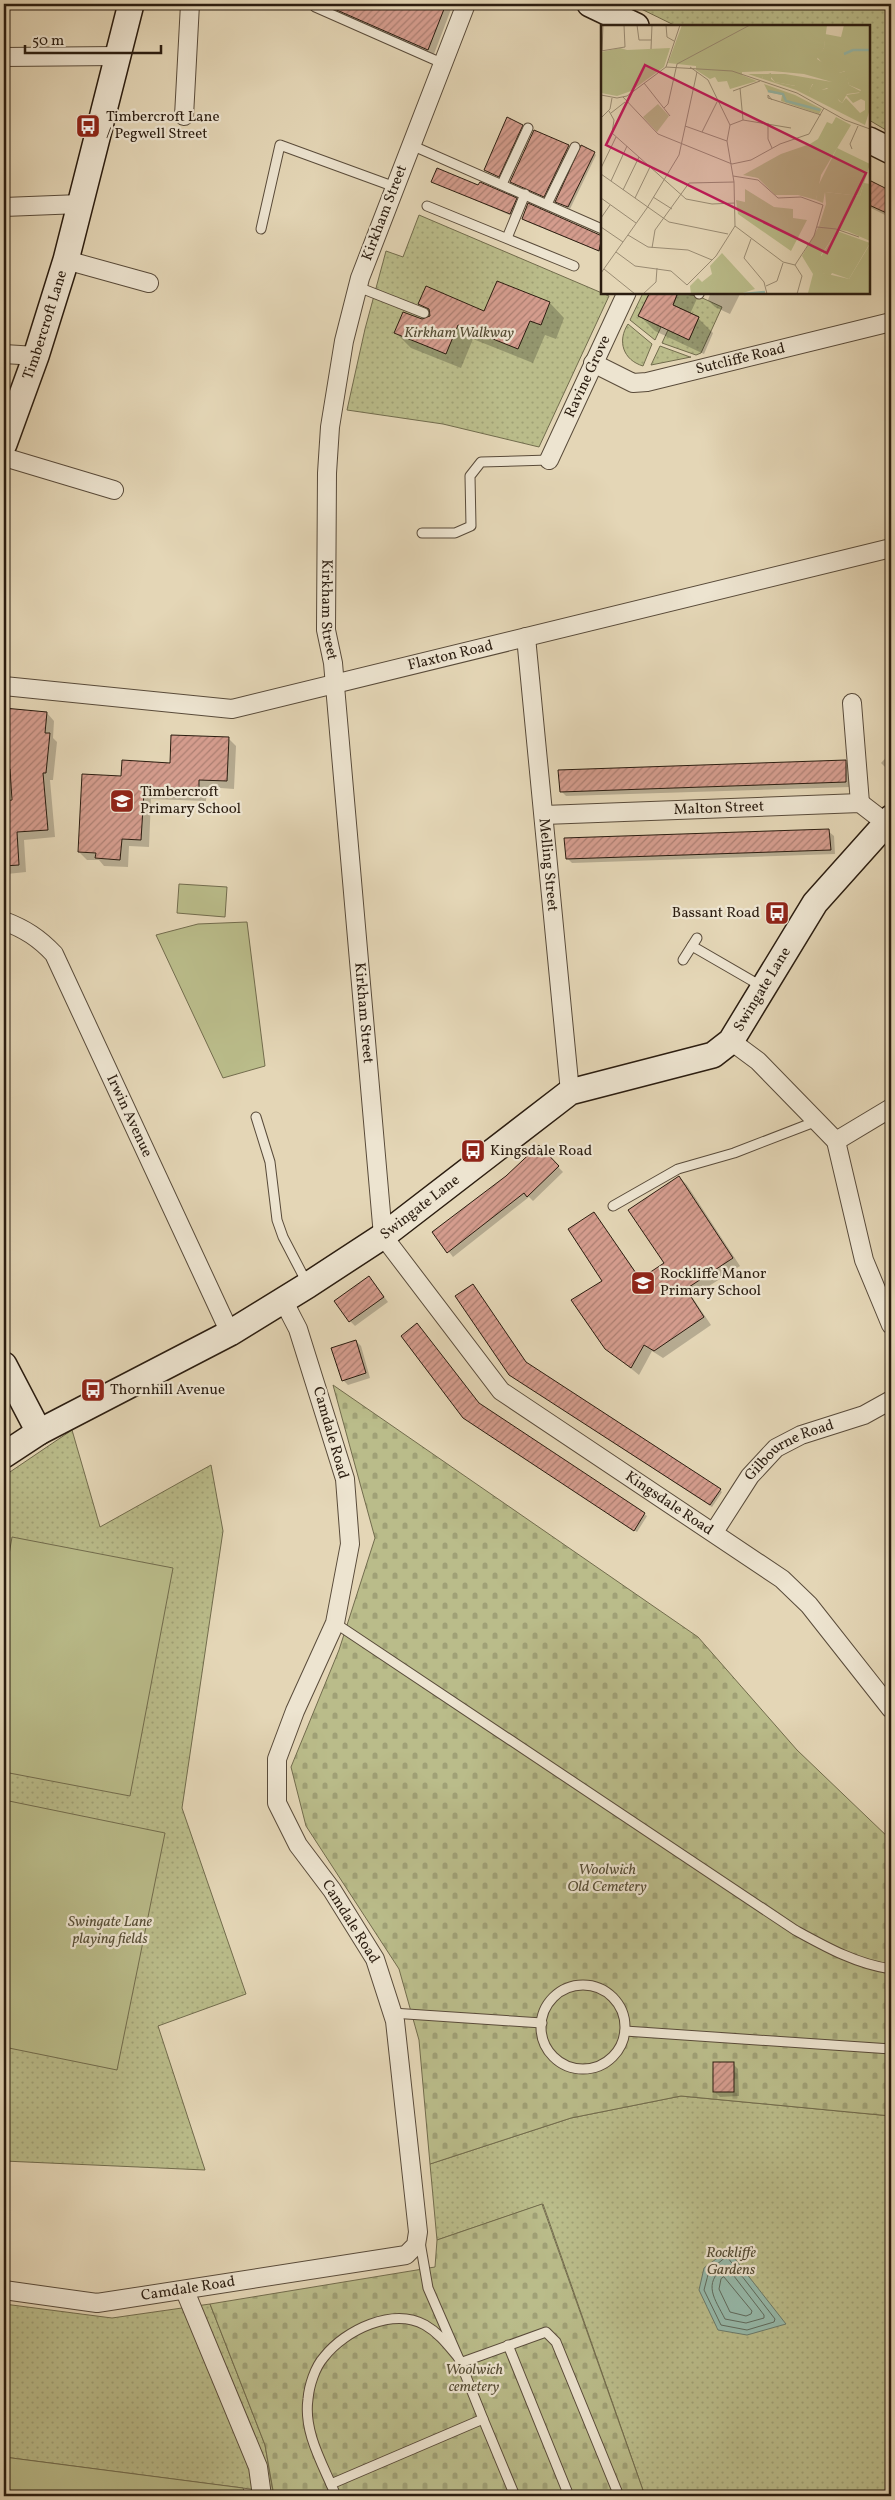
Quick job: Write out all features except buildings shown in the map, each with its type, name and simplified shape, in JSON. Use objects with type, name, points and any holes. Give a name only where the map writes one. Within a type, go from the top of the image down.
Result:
[{"type":"street","name":"Timbercroft Lane","points":[[4,444],[36,356],[66,260],[131,4]]},
{"type":"street","points":[[184,116],[190,4]]},
{"type":"street","name":"Kirkham Street","points":[[383,1236],[334,663],[326,630],[330,427],[337,380],[358,288],[466,4]]},
{"type":"street","points":[[590,4],[634,25]]},
{"type":"street","points":[[4,57],[117,56]]},
{"type":"street","points":[[870,140],[891,151]]},
{"type":"street","points":[[4,206],[80,204]]},
{"type":"street","name":"Timbercroft Lane","points":[[66,260],[149,284]]},
{"type":"street","name":"Ravine Grove","points":[[549,460],[569,422],[593,362],[626,294]]},
{"type":"street","name":"Sutcliffe Road","points":[[593,362],[633,383],[648,382],[891,322]]},
{"type":"street","points":[[4,354],[36,356]]},
{"type":"street","points":[[4,457],[114,490]]},
{"type":"street","name":"Flaxton Road","points":[[4,686],[232,710],[891,548]]},
{"type":"street","name":"Melling Street","points":[[526,637],[570,1092]]},
{"type":"street","points":[[852,703],[860,803],[889,820]]},
{"type":"street","name":"Malton Street","points":[[544,815],[860,803]]},
{"type":"street","name":"Swingate Lane","points":[[4,1455],[39,1432],[230,1333],[308,1285],[383,1236],[570,1092],[713,1055],[731,1041],[815,903],[889,820]]},
{"type":"street","name":"Irwin Avenue","points":[[4,921],[24,929],[42,940],[54,954],[230,1333]]},
{"type":"street","points":[[731,1041],[758,1061],[836,1141],[864,1260],[891,1325]]},
{"type":"street","points":[[836,1141],[891,1108]]},
{"type":"street","name":"Kingsdale Road","points":[[383,1236],[501,1391],[782,1579],[809,1605],[891,1709]]},
{"type":"street","name":"Camdale Road","points":[[4,2290],[97,2303],[185,2292],[406,2255],[416,2245],[418,2232],[392,2013],[375,1958],[332,1890],[298,1845],[277,1802],[277,1759],[295,1711],[335,1623],[350,1544],[345,1479],[298,1329],[283,1300]]},
{"type":"street","points":[[4,1365],[39,1432]]},
{"type":"street","name":"Gilbourne Road","points":[[714,1532],[750,1476],[776,1448],[801,1435],[864,1415],[891,1400]]},
{"type":"street","points":[[185,2292],[258,2467],[262,2496]]},
{"type":"lane","points":[[315,7],[444,64]]},
{"type":"lane","points":[[502,184],[528,128]]},
{"type":"lane","points":[[411,145],[601,229]]},
{"type":"lane","points":[[261,229],[280,146],[395,187]]},
{"type":"lane","points":[[546,204],[575,148]]},
{"type":"lane","points":[[507,238],[525,194]]},
{"type":"lane","points":[[427,206],[574,266]]},
{"type":"lane","points":[[358,288],[424,313]]},
{"type":"lane","points":[[422,533],[455,533],[471,526],[470,476],[481,462],[549,460]]},
{"type":"lane","points":[[684,960],[694,942],[763,987]]},
{"type":"lane","points":[[256,1117],[270,1162],[277,1220],[308,1285]]},
{"type":"lane","points":[[613,1206],[678,1169],[734,1154],[816,1121]]},
{"type":"lane","points":[[335,1623],[795,1930],[837,1953],[872,1966],[891,1969]]},
{"type":"lane","points":[[584,1984],[598,1987],[614,1999],[624,2017],[625,2031],[621,2044],[613,2056],[595,2066],[575,2068],[562,2063],[551,2054],[544,2042],[542,2024],[548,2002],[570,1986],[584,1984]]},
{"type":"lane","points":[[392,2013],[542,2024]]},
{"type":"lane","points":[[625,2031],[891,2048]]},
{"type":"lane","points":[[418,2232],[428,2288],[515,2496]]},
{"type":"lane","points":[[336,2496],[317,2452],[307,2420],[308,2399],[313,2379],[323,2358],[333,2348],[364,2327],[391,2318],[412,2320],[425,2325],[442,2338],[459,2360]]},
{"type":"lane","points":[[459,2360],[546,2332],[556,2342],[618,2496]]},
{"type":"lane","points":[[508,2345],[569,2496]]},
{"type":"lane","points":[[331,2484],[483,2419]]},
{"type":"green space","points":[[631,4],[891,4],[891,133],[870,121],[870,25],[674,25]]},
{"type":"green space","name":"Kirkham Walkway","points":[[419,215],[609,296],[539,447],[443,424],[347,410],[365,329],[386,251],[403,257]]},
{"type":"green space","points":[[643,294],[650,294],[639,316],[661,327],[655,340],[630,320]]},
{"type":"green space","points":[[678,294],[685,294],[698,296],[722,307],[701,353],[696,355],[662,343],[668,330],[689,339],[699,317],[673,305]]},
{"type":"green space","points":[[628,324],[652,344],[643,366],[631,359],[624,349],[623,337]]},
{"type":"green space","points":[[660,346],[690,357],[691,357],[651,365]]},
{"type":"green space","points":[[179,884],[227,887],[225,917],[177,913]]},
{"type":"green space","points":[[247,922],[265,1066],[223,1078],[156,935],[198,924]]},
{"type":"green space","name":"Woolwich Old Cemetery","points":[[333,1385],[698,1637],[797,1750],[891,1840],[891,2116],[681,2096],[571,2118],[430,2164],[419,2040],[399,1969],[306,1826],[291,1767],[339,1650],[375,1538]]},
{"type":"green space","name":"Swingate Lane playing fields","points":[[72,1430],[100,1527],[211,1465],[223,1531],[182,1808],[246,1994],[158,2026],[205,2170],[4,2161],[4,1476]]},
{"type":"green space","points":[[12,1537],[173,1568],[130,1796],[4,1772],[4,1584]]},
{"type":"green space","points":[[4,1800],[165,1833],[117,2070],[4,2047]]},
{"type":"green space","name":"Rockliffe Gardens","points":[[681,2096],[891,2116],[891,2496],[645,2496],[543,2204],[437,2240],[430,2164],[571,2118]]},
{"type":"green space","name":"Woolwich cemetery","points":[[542,2204],[645,2496],[274,2496],[265,2445],[210,2304],[435,2267],[437,2240]]},
{"type":"green space","points":[[4,2304],[112,2318],[210,2304],[265,2445],[273,2492],[4,2457]]},
{"type":"green space","points":[[4,2457],[243,2488],[246,2496],[4,2496]]},
{"type":"water","points":[[728,2250],[786,2324],[747,2335],[718,2330],[699,2290],[704,2268]]},
{"type":"place","name":"Timbercroft Lane / Pegwell Street","points":[[88,126]]},
{"type":"place","name":"Timbercroft Primary School","points":[[122,801]]},
{"type":"place","name":"Bassant Road","points":[[777,913]]},
{"type":"place","name":"Kingsdale Road","points":[[473,1151]]},
{"type":"place","name":"Rockliffe Manor Primary School","points":[[643,1283]]},
{"type":"place","name":"Thornhill Avenue","points":[[93,1390]]}]
